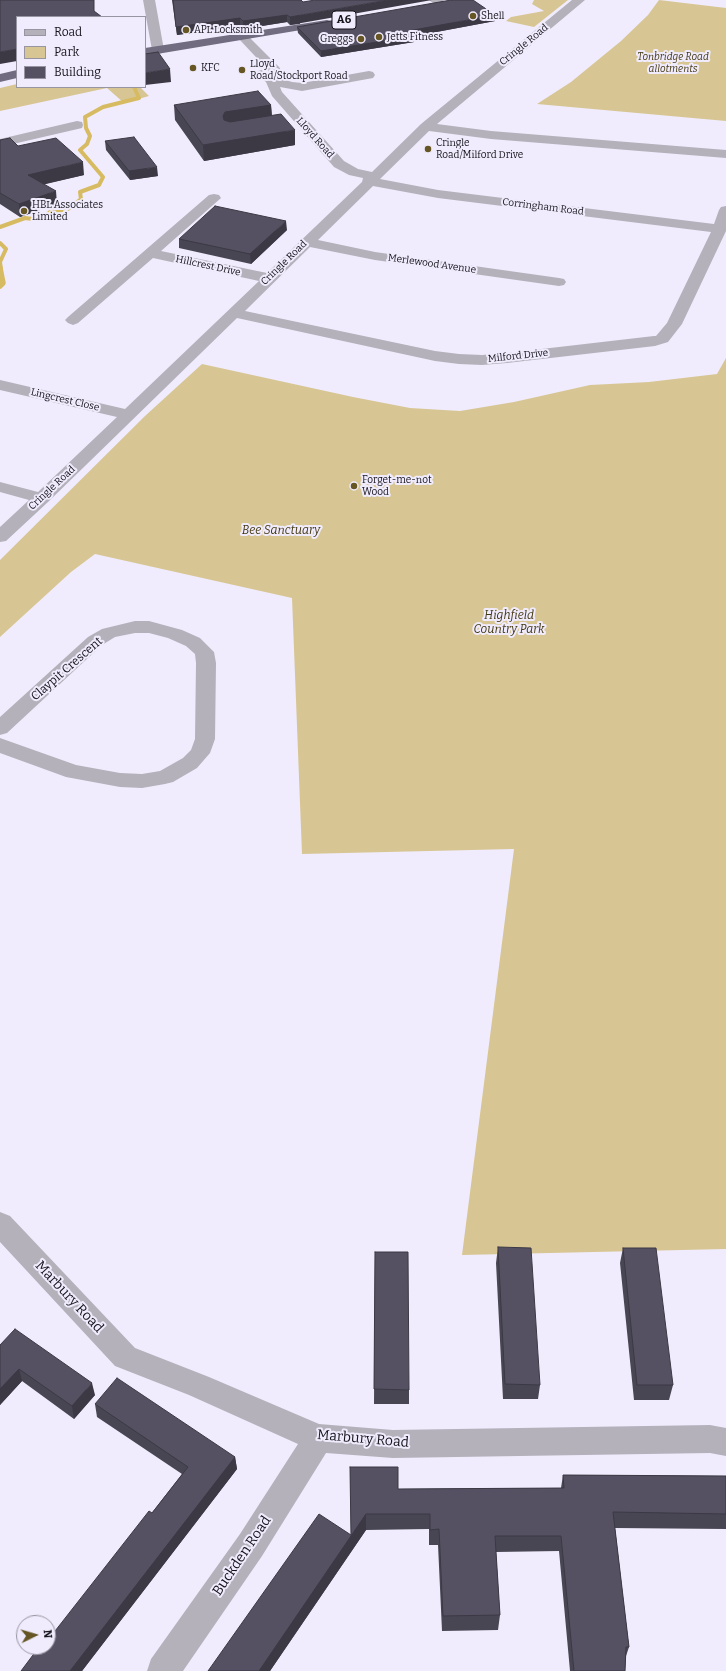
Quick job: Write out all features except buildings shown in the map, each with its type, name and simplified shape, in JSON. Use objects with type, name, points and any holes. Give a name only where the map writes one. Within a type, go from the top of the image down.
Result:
[{"type":"highway","points":[[434,3],[454,1]]},
{"type":"highway","name":"A6","points":[[146,52],[338,22]]},
{"type":"highway","points":[[0,78],[16,74]]},
{"type":"street","points":[[149,0],[158,50]]},
{"type":"street","name":"Cringle Road","points":[[0,537],[129,415],[268,278],[426,126],[579,0]]},
{"type":"street","name":"Lloyd Road","points":[[243,37],[275,70],[272,80],[276,93],[294,122],[339,164],[371,179]]},
{"type":"street","points":[[228,39],[237,48]]},
{"type":"street","points":[[253,66],[263,75],[272,80],[291,86],[302,87],[369,75]]},
{"type":"street","points":[[0,143],[77,125]]},
{"type":"street","points":[[426,126],[491,135],[726,154]]},
{"type":"street","name":"Corringham Road","points":[[371,179],[438,194],[720,229]]},
{"type":"street","points":[[73,320],[214,198]]},
{"type":"street","name":"Milford Drive","points":[[234,313],[435,356],[459,359],[507,358],[655,341],[662,339],[674,324],[720,229],[726,210]]},
{"type":"street","name":"Merlewood Avenue","points":[[306,242],[375,256],[559,282]]},
{"type":"street","name":"Hillcrest Drive","points":[[149,253],[268,278]]},
{"type":"street","name":"Lingcrest Close","points":[[0,385],[129,415]]},
{"type":"street","points":[[0,487],[42,498]]},
{"type":"street","name":"Claypit Crescent","points":[[0,728],[95,641],[109,633],[135,627],[149,627],[175,634],[193,642],[204,652],[206,663],[206,739],[200,753],[190,763],[165,777],[142,781],[120,780],[73,772],[0,745]]},
{"type":"street","name":"Marbury Road","points":[[0,1224],[125,1357],[318,1438],[393,1444],[710,1439],[726,1442]]},
{"type":"street","name":"Buckden Road","points":[[163,1671],[251,1545],[318,1438]]},
{"type":"green space","points":[[534,0],[568,0],[534,27],[506,21],[511,17],[544,11],[532,4]]},
{"type":"green space","name":"Tonbridge Road allotments","points":[[659,0],[726,8],[726,121],[537,104],[571,82],[621,41],[648,15]]},
{"type":"green space","points":[[16,84],[16,88],[107,88],[0,111],[0,88]]},
{"type":"green space","points":[[107,88],[141,88],[149,96],[124,103]]},
{"type":"green space","name":"Highfield Country Park","points":[[726,358],[726,1249],[462,1255],[514,849],[302,854],[292,598],[95,554],[71,572],[0,637],[0,560],[145,416],[202,364],[410,408],[460,411],[514,402],[590,385],[649,382],[717,374]]},
{"type":"waterway","points":[[0,227],[25,218],[41,220],[50,212],[68,209],[81,199],[80,192],[99,185],[103,177],[80,150],[87,144],[90,136],[86,128],[85,117],[103,107],[139,98],[134,88]]},
{"type":"waterway","points":[[0,243],[6,249],[0,262],[1,269]]},
{"type":"waterway","points":[[0,268],[3,283],[0,286]]},
{"type":"place","name":"Shell","points":[[473,16]]},
{"type":"place","name":"APL Locksmith","points":[[186,30]]},
{"type":"place","name":"Jetts Fitness","points":[[379,37]]},
{"type":"place","name":"Greggs","points":[[361,39]]},
{"type":"place","name":"KFC","points":[[193,68]]},
{"type":"place","name":"Lloyd Road/Stockport Road","points":[[242,70]]},
{"type":"place","name":"Cringle Road/Milford Drive","points":[[428,149]]},
{"type":"place","name":"HBL Associates Limited","points":[[24,211]]},
{"type":"place","name":"Forget-me-not Wood","points":[[354,486]]},
{"type":"park label","name":"Bee Sanctuary","points":[[281,531]]}]
